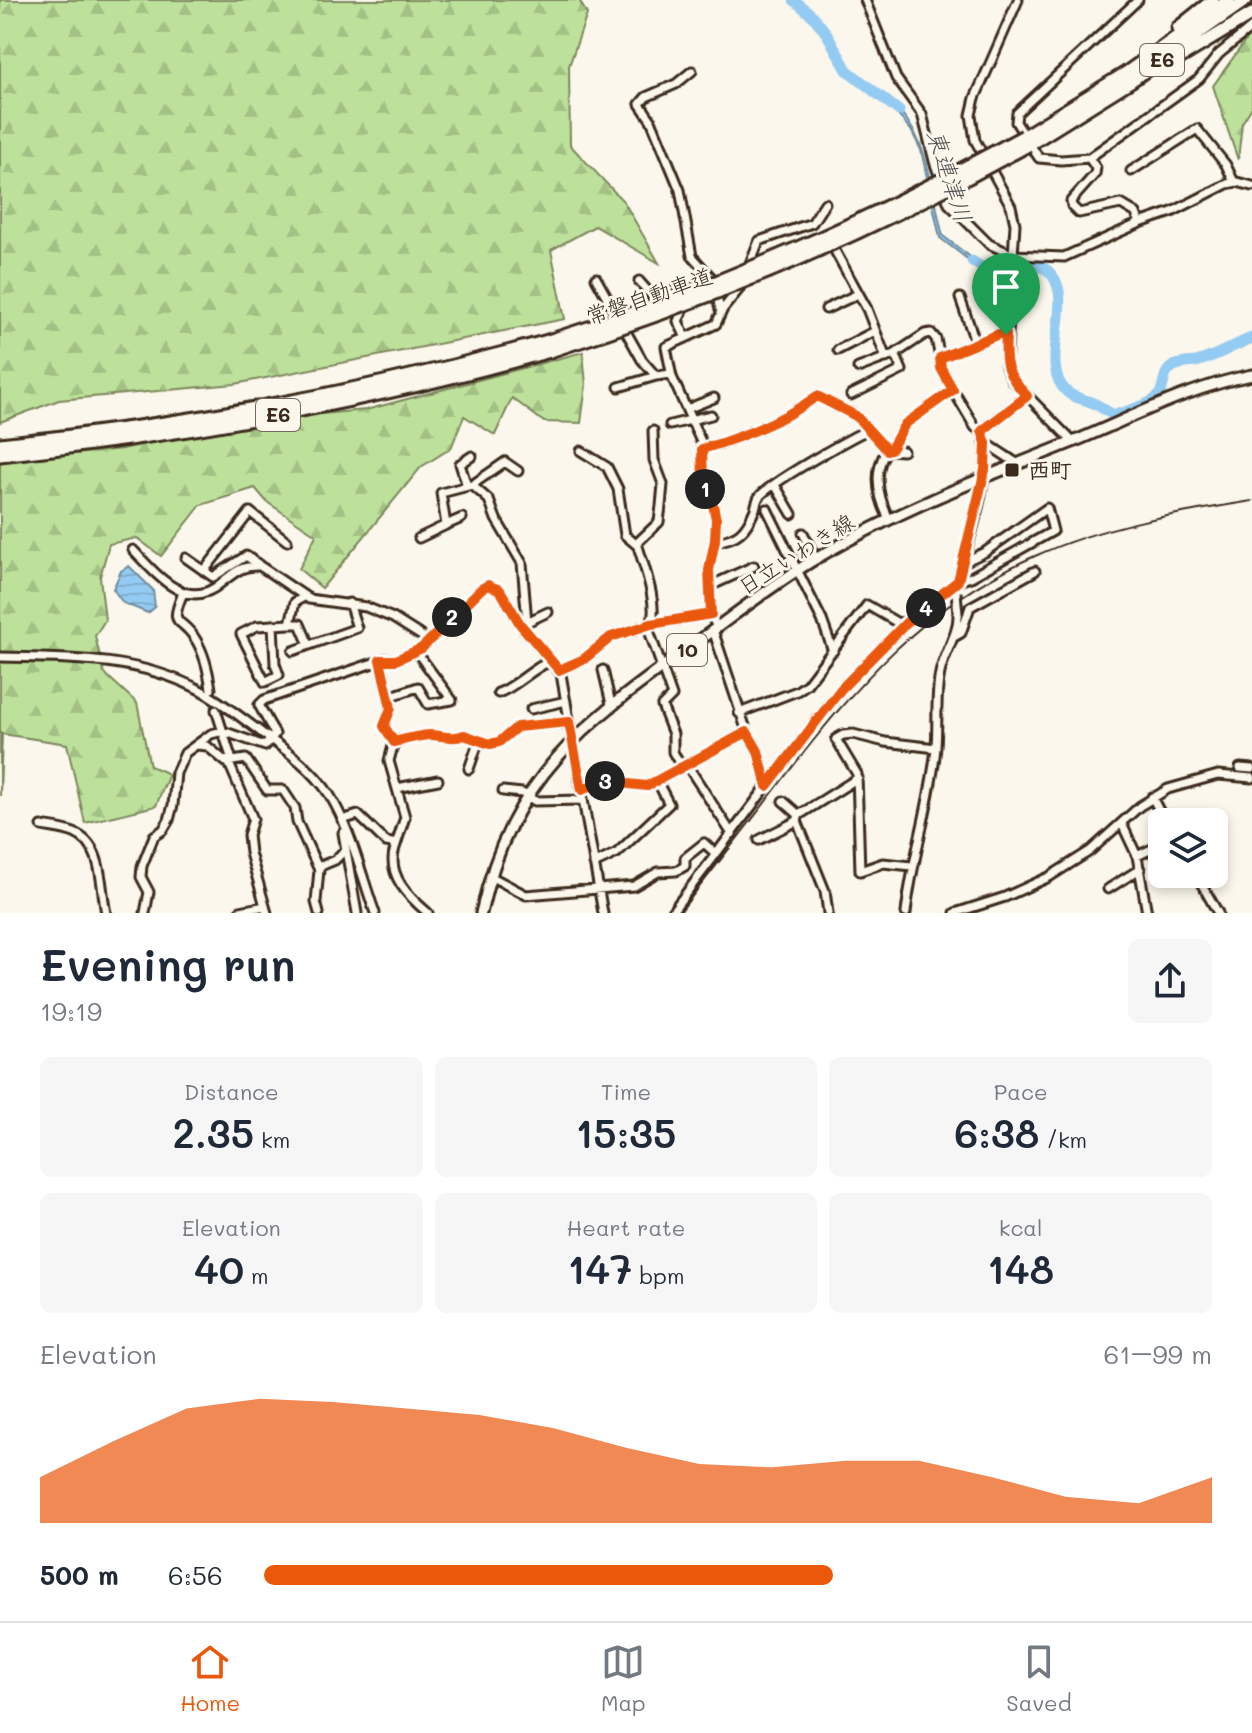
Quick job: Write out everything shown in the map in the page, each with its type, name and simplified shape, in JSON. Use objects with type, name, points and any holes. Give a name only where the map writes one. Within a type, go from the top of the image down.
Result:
[{"type":"highway","points":[[1102,88],[1213,0]]},
{"type":"highway","name":"常磐自動車道","points":[[1027,140],[1229,0]]},
{"type":"highway","name":"常磐自動車道","points":[[1,450],[171,434],[288,413],[423,384],[702,300],[784,267],[913,207],[1027,140],[1075,116],[1167,57],[1246,0]]},
{"type":"highway","points":[[1075,116],[1109,101],[1252,14]]},
{"type":"main road","name":"日立いわき線","points":[[481,913],[490,876],[508,832],[528,796],[572,739],[611,704],[797,570],[889,519],[983,478],[1196,392],[1252,375]]},
{"type":"street","points":[[1018,0],[975,98],[970,123],[975,140],[1011,206],[1015,224],[1006,367],[1012,380],[1073,442]]},
{"type":"street","points":[[1138,0],[1017,113],[1016,122],[1039,158],[1089,158],[1199,79],[1219,54],[1252,27]]},
{"type":"street","points":[[869,2],[896,78],[922,114],[949,204],[989,244],[1012,258],[1064,257],[1172,212],[1234,182],[1252,186]]},
{"type":"street","points":[[692,71],[676,84],[646,97],[640,104],[651,120],[680,190],[692,256],[712,278],[721,313]]},
{"type":"street","points":[[1131,171],[1197,129],[1226,165],[1234,182]]},
{"type":"street","points":[[1089,158],[1096,168],[1095,174],[1071,201],[1072,206],[1079,213],[1121,204],[1136,213],[1140,223]]},
{"type":"street","points":[[767,786],[758,751],[739,713],[711,614],[709,570],[716,519],[703,479],[702,449],[671,374],[666,347],[716,324],[731,297],[743,287],[759,241],[812,223],[825,203]]},
{"type":"street","points":[[834,249],[886,358]]},
{"type":"street","points":[[596,278],[642,360],[656,376]]},
{"type":"street","points":[[639,281],[652,296],[672,291],[682,313],[678,321],[686,338]]},
{"type":"street","points":[[826,309],[858,294]]},
{"type":"street","points":[[960,298],[976,344]]},
{"type":"street","points":[[838,350],[875,331]]},
{"type":"street","points":[[858,368],[895,354],[931,333],[936,339],[941,368],[975,427],[982,431],[986,443],[983,478],[956,592],[958,621],[940,673],[936,748],[912,866],[906,913]]},
{"type":"street","points":[[940,358],[999,334],[1006,335]]},
{"type":"street","points":[[851,395],[902,370],[895,354]]},
{"type":"street","points":[[619,387],[671,374]]},
{"type":"street","points":[[889,519],[879,500],[877,479],[881,458],[905,424],[953,390]]},
{"type":"street","points":[[702,449],[771,423],[817,396],[856,416],[889,449],[903,451]]},
{"type":"street","points":[[982,431],[1027,396]]},
{"type":"street","points":[[687,409],[714,398]]},
{"type":"street","points":[[670,425],[711,415]]},
{"type":"street","points":[[714,542],[736,538],[742,533],[759,497],[775,485],[867,430]]},
{"type":"street","points":[[653,431],[654,460],[663,484],[659,522],[637,543],[654,616],[649,624],[672,696],[662,706],[673,734],[673,752],[732,834]]},
{"type":"street","points":[[986,443],[1018,464]]},
{"type":"street","points":[[581,451],[607,467],[618,489],[625,535],[638,546]]},
{"type":"street","points":[[472,456],[460,464],[469,486],[489,500],[496,519],[522,563],[525,626]]},
{"type":"street","points":[[446,525],[441,493],[469,486],[505,462],[518,471]]},
{"type":"street","points":[[775,485],[792,514]]},
{"type":"street","points":[[671,913],[841,689],[907,622],[958,581],[971,577],[1053,531],[1047,508],[985,552],[964,562]]},
{"type":"street","points":[[767,509],[822,620],[833,651]]},
{"type":"street","points":[[204,571],[250,512],[287,541]]},
{"type":"street","points":[[419,538],[462,518]]},
{"type":"street","points":[[803,533],[816,559]]},
{"type":"street","points":[[133,550],[159,577],[183,593],[203,594],[218,587],[238,569],[260,566]]},
{"type":"street","points":[[186,558],[213,577],[246,556],[304,597],[349,603],[382,612],[423,637]]},
{"type":"street","points":[[710,586],[754,566]]},
{"type":"street","points":[[950,640],[961,633],[970,607],[1035,571]]},
{"type":"street","points":[[145,913],[149,892],[141,877],[142,866],[154,836],[163,830],[169,820],[176,773],[185,753],[211,734],[223,731],[265,746],[275,734],[259,705],[264,700],[380,660],[396,660],[422,648],[488,585],[500,590],[559,670],[603,913]]},
{"type":"street","points":[[183,593],[175,613],[177,620],[196,640],[211,689]]},
{"type":"street","points":[[290,624],[295,602],[304,597]]},
{"type":"street","points":[[293,651],[357,628],[349,603]]},
{"type":"street","points":[[739,713],[797,691],[819,670],[867,605],[898,623],[907,622]]},
{"type":"street","points":[[525,626],[548,612]]},
{"type":"street","points":[[559,670],[584,659],[611,637],[649,624],[711,614]]},
{"type":"street","points":[[273,625],[275,664],[279,675],[265,682],[241,634],[257,626],[273,625],[290,624],[300,624],[309,645]]},
{"type":"street","points":[[389,697],[418,687],[428,704],[452,700],[416,651]]},
{"type":"street","points":[[0,657],[110,662],[159,673],[201,691],[311,771],[330,796],[341,818],[375,913]]},
{"type":"street","points":[[380,660],[391,708],[384,726],[394,742],[389,761],[405,817],[392,856],[394,872],[411,897],[428,913]]},
{"type":"street","points":[[498,693],[550,661]]},
{"type":"street","points":[[603,670],[611,704]]},
{"type":"street","points":[[531,709],[566,701]]},
{"type":"street","points":[[216,710],[231,757],[229,762],[253,819],[248,835],[250,853],[266,909],[240,911]]},
{"type":"street","points":[[394,742],[434,735],[455,738],[464,735],[490,744],[499,742],[517,727],[569,722]]},
{"type":"street","points":[[582,790],[600,781],[647,786],[747,732]]},
{"type":"street","points":[[912,866],[883,863],[860,871],[858,778],[836,739],[853,734],[885,742],[936,748]]},
{"type":"street","points":[[469,769],[479,740]]},
{"type":"street","points":[[197,745],[207,746],[219,758],[229,762],[246,759],[267,790],[283,790],[295,808],[297,822],[318,867],[316,902],[319,913]]},
{"type":"street","points":[[1240,768],[1252,769]]},
{"type":"street","points":[[956,913],[1005,897],[1049,877],[1090,851],[1152,797],[1168,789],[1218,775],[1252,778]]},
{"type":"street","points":[[759,840],[858,778]]},
{"type":"street","points":[[397,788],[438,780]]},
{"type":"street","points":[[594,864],[617,853],[669,804],[657,781]]},
{"type":"street","points":[[503,791],[522,793],[535,801],[583,800]]},
{"type":"street","points":[[1152,797],[1158,808]]},
{"type":"street","points":[[783,801],[798,818],[825,891],[828,913]]},
{"type":"street","points":[[341,818],[358,815],[395,848]]},
{"type":"street","points":[[341,818],[357,913]]},
{"type":"street","points":[[1122,824],[1137,856],[1147,913]]},
{"type":"street","points":[[42,826],[73,833],[85,840],[94,852],[106,913]]},
{"type":"street","points":[[490,876],[526,895],[634,886],[658,872],[676,871],[685,866],[685,858],[704,843],[716,854]]},
{"type":"street","points":[[318,867],[335,860],[346,849]]},
{"type":"street","points":[[1137,856],[1148,851]]},
{"type":"street","points":[[1108,889],[1140,869]]},
{"type":"street","points":[[1204,888],[1218,913]]},
{"type":"green space","points":[[0,0],[579,0],[587,14],[569,66],[570,145],[624,202],[659,263],[595,226],[551,250],[565,319],[235,384],[59,400],[0,422]]},
{"type":"green space","points":[[1252,35],[1252,107],[1242,123],[1238,160],[1213,86]]},
{"type":"green space","points":[[583,352],[586,385],[581,423],[544,422],[512,398],[495,435],[464,416],[451,448],[421,467],[322,588],[299,569],[316,535],[267,502],[255,488],[201,505],[161,556],[137,538],[109,544],[100,577],[105,620],[95,636],[104,673],[137,703],[150,766],[169,774],[156,806],[85,823],[67,744],[2,734],[0,796],[0,462],[122,449],[274,418],[366,410]]},
{"type":"water","points":[[889,100],[903,114],[921,146],[943,236],[985,268],[983,271],[940,238],[921,150],[911,130],[887,103]]},
{"type":"water","points":[[129,566],[153,590],[155,607],[148,613],[123,603],[113,589],[121,571]]},
{"type":"waterway","name":"東連津川","points":[[794,0],[813,16],[827,34],[847,70],[899,111]]},
{"type":"waterway","name":"東連津川","points":[[972,261],[996,273],[1029,266],[1047,270],[1056,282],[1060,296],[1055,348],[1058,380],[1070,394],[1111,413],[1122,413],[1153,401],[1160,394],[1167,373],[1174,366],[1203,360],[1252,338]]},
{"type":"railway","points":[[679,913],[865,680],[926,623],[959,598],[1035,556],[1088,536],[1169,516],[1252,501]]},
{"type":"place","name":"西町","points":[[1012,470]]},
{"type":"route","points":[[999,334],[1006,335],[1006,367],[1012,380],[1027,396],[982,431],[986,443],[985,470],[958,581],[907,622],[841,689],[767,786],[758,751],[747,732],[647,786],[600,781],[582,790],[569,722],[517,727],[499,742],[490,744],[464,735],[455,738],[417,736],[394,742],[384,726],[391,708],[380,660],[396,660],[422,648],[481,589],[488,585],[500,590],[534,643],[559,670],[584,659],[611,637],[651,624],[711,614],[709,570],[716,519],[703,479],[702,449],[728,442],[771,423],[817,396],[856,416],[887,450],[891,449],[905,424],[953,390],[941,368],[940,358],[999,334]]}]
